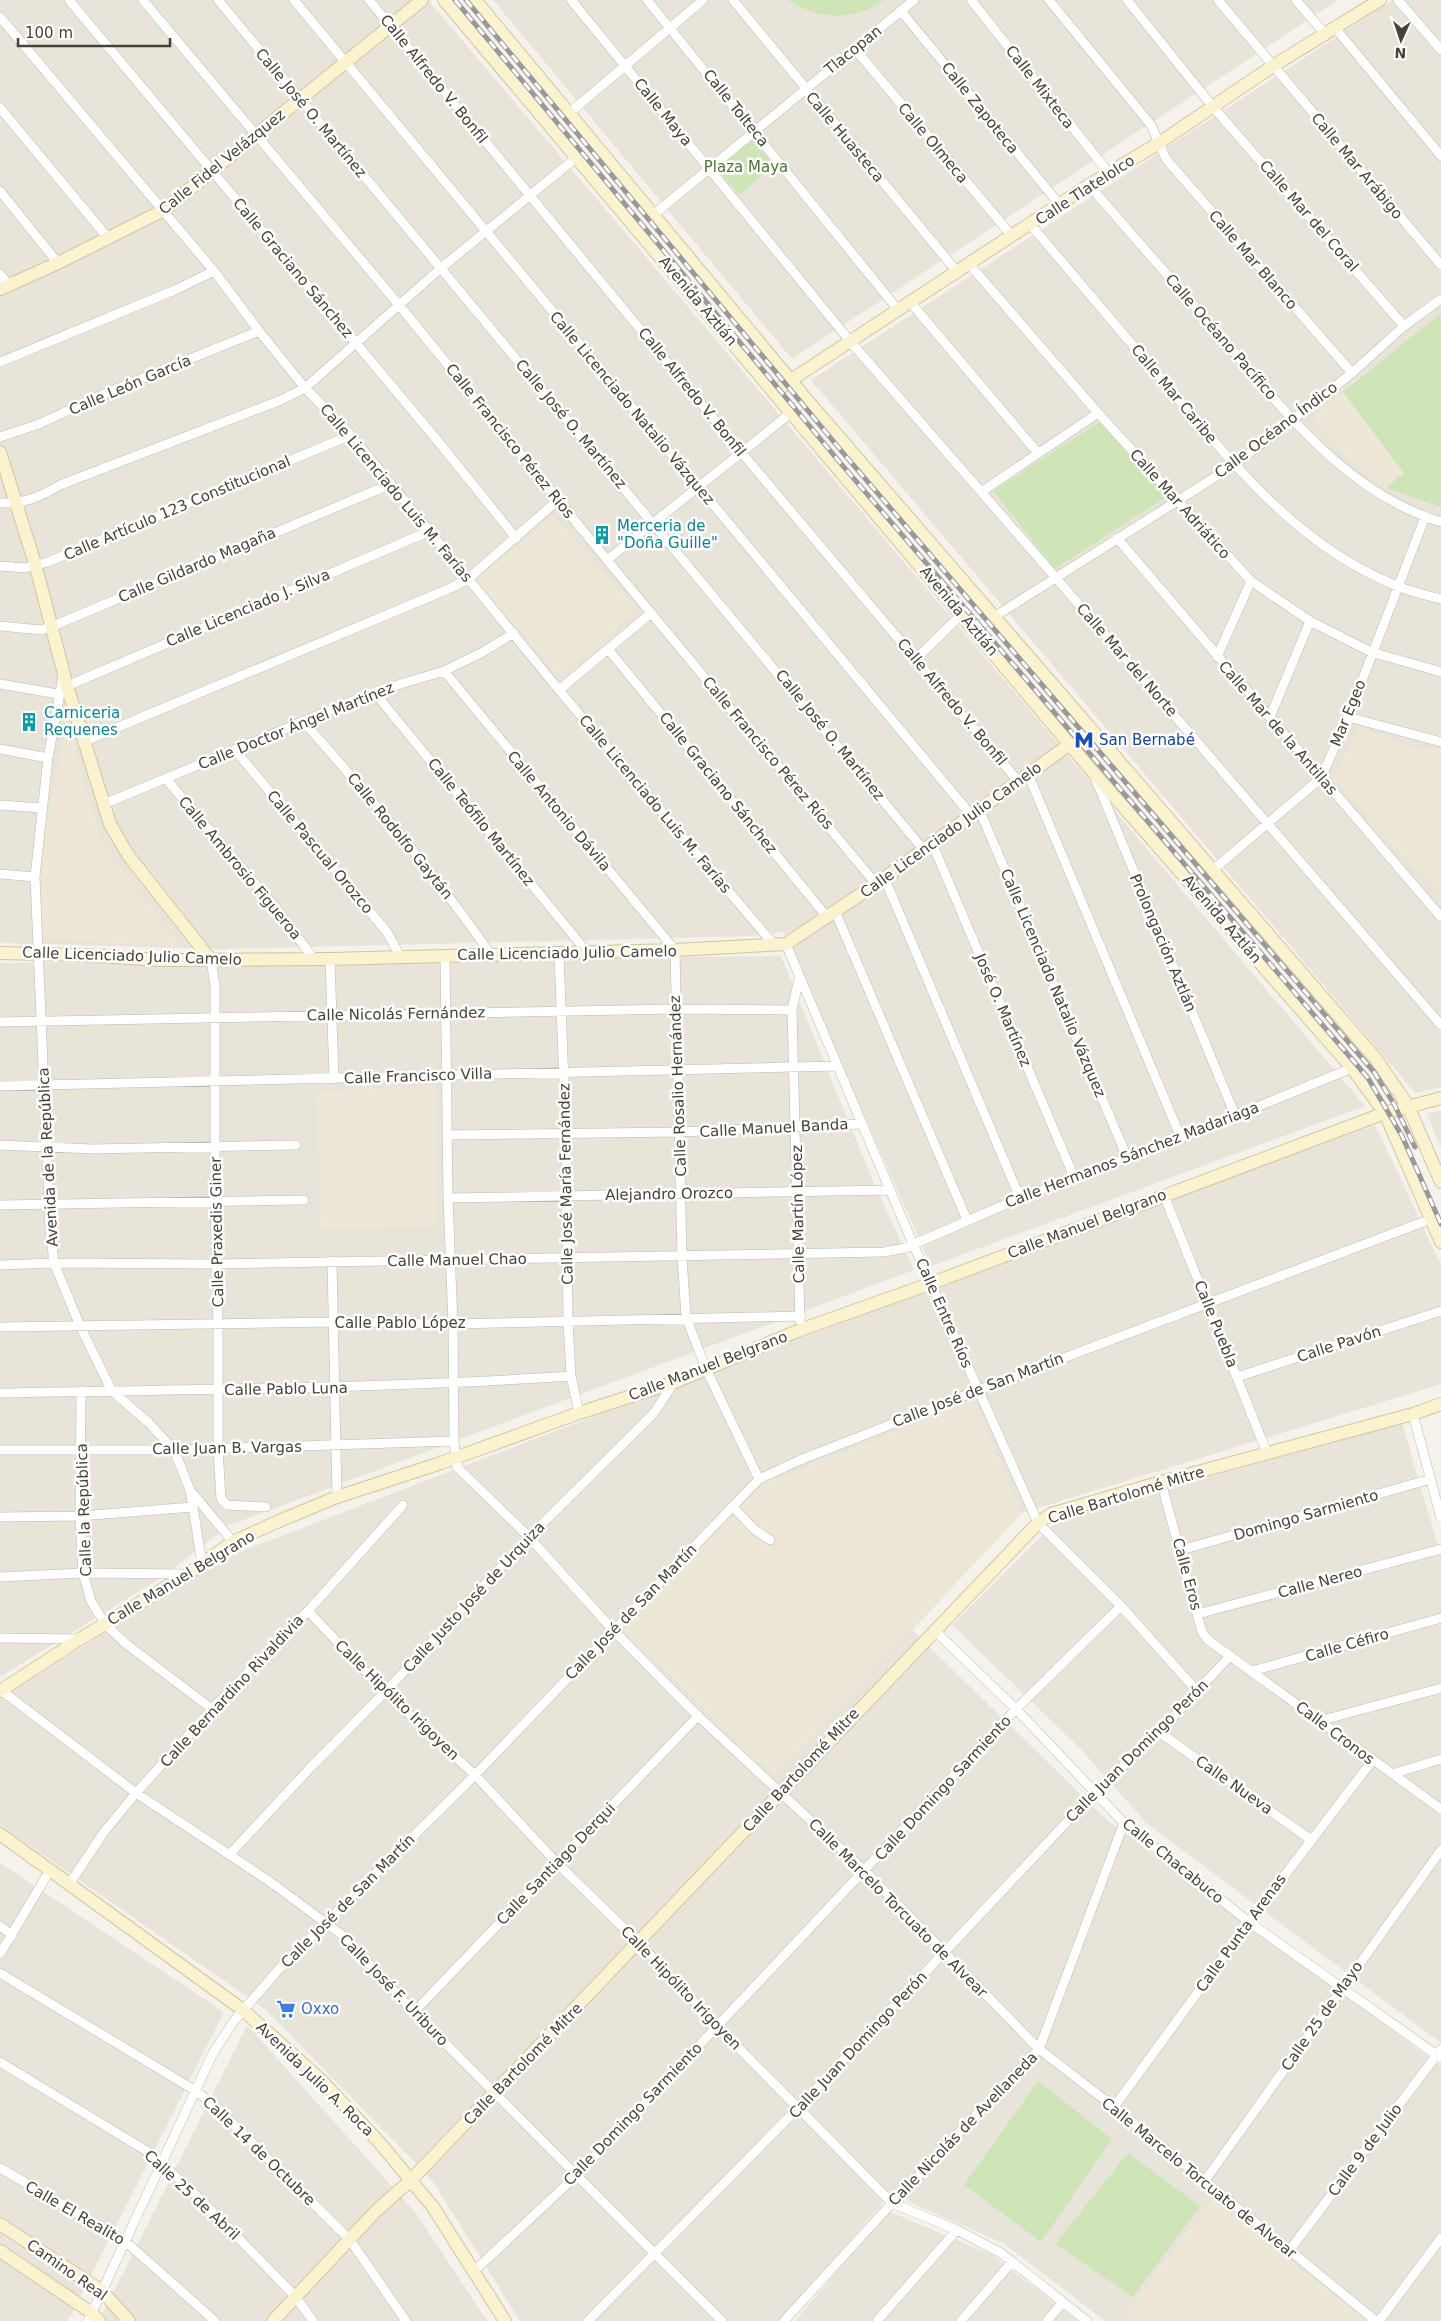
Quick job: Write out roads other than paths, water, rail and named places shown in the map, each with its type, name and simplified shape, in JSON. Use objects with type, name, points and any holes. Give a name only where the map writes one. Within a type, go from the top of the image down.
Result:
[{"type":"street","name":"Calle Graciano Sánchez","points":[[69,0],[356,343],[516,538]]},
{"type":"street","name":"Calle Francisco Pérez Ríos","points":[[143,0],[256,137],[399,305],[651,613],[880,880],[1020,1198]]},
{"type":"street","name":"Calle José O. Martínez","points":[[218,0],[654,522],[928,846]]},
{"type":"street","name":"Calle Licenciado Natalio Vázquez","points":[[294,0],[698,488],[975,812],[1126,1157]]},
{"type":"street","name":"Calle Alfredo V. Bonfil","points":[[369,0],[742,453],[916,659],[1023,778],[1181,1138]]},
{"type":"street","name":"Calle Fidel Velázquez","points":[[4,286],[58,263],[164,210],[212,173],[422,0]]},
{"type":"street","name":"Avenida Aztlán","points":[[444,0],[791,414],[975,629],[1092,771],[1352,1068],[1385,1113],[1441,1242]]},
{"type":"street","name":"Avenida Aztlán","points":[[475,0],[807,400],[1214,869],[1376,1059],[1408,1106],[1441,1182]]},
{"type":"street","name":"Calle Maya","points":[[571,0],[850,341]]},
{"type":"street","name":"Calle Tolteca","points":[[647,0],[899,311]]},
{"type":"street","points":[[568,114],[703,0]]},
{"type":"street","name":"Calle Huasteca","points":[[733,0],[958,273]]},
{"type":"street","name":"Tlacopan","points":[[653,215],[914,0]]},
{"type":"street","name":"Calle Mixteca","points":[[971,0],[1109,173]]},
{"type":"street","name":"Calle Mar Blanco","points":[[1049,0],[1151,124],[1166,159],[1352,373]]},
{"type":"street","name":"Calle Mar del Coral","points":[[1127,0],[1213,107],[1404,326]]},
{"type":"street","name":"Calle Mar Arábigo","points":[[1218,0],[1441,265]]},
{"type":"street","points":[[1296,0],[1330,32],[1441,156]]},
{"type":"street","name":"Calle Tlatelolco","points":[[774,393],[850,341],[958,273],[1089,185],[1160,143],[1273,66],[1380,0]]},
{"type":"street","points":[[1398,0],[1441,50]]},
{"type":"street","name":"Calle Zapoteca","points":[[901,11],[1060,205]]},
{"type":"street","name":"Calle Licenciado Luis M. Farías","points":[[0,17],[164,210],[305,388],[351,435],[560,690],[780,945]]},
{"type":"street","name":"Calle Olmeca","points":[[855,49],[1012,236]]},
{"type":"street","points":[[0,108],[108,238]]},
{"type":"street","points":[[0,503],[16,504],[38,498],[60,485],[281,400],[305,388],[441,268],[577,157]]},
{"type":"street","name":"Calle Océano Pacífico","points":[[1089,185],[1292,420],[1338,464],[1364,483],[1425,517],[1441,522]]},
{"type":"street","points":[[0,191],[58,263]]},
{"type":"street","name":"Calle Mar Caribe","points":[[1030,224],[1234,464],[1284,516],[1325,547],[1358,567],[1398,586],[1441,599]]},
{"type":"street","name":"Calle Mar Adriático","points":[[970,265],[1175,500],[1251,581],[1310,621],[1372,652],[1441,672]]},
{"type":"street","points":[[0,362],[175,290],[214,271]]},
{"type":"street","points":[[0,274],[4,286]]},
{"type":"street","name":"Calle Océano Índico","points":[[975,629],[1234,464],[1352,373],[1404,326],[1441,299]]},
{"type":"street","points":[[910,303],[1037,452]]},
{"type":"street","name":"Calle León García","points":[[0,437],[38,424],[104,394],[259,331]]},
{"type":"street","name":"Calle Mar del Norte","points":[[850,341],[1441,1025]]},
{"type":"street","points":[[607,560],[807,400]]},
{"type":"street","points":[[981,492],[1037,452],[1098,413]]},
{"type":"street","name":"Calle Artículo 123 Constitucional","points":[[0,566],[36,567],[351,435]]},
{"type":"street","points":[[0,452],[53,626],[63,685],[85,741],[110,824],[128,855],[211,960]]},
{"type":"street","name":"Calle Gildardo Magaña","points":[[0,626],[41,630],[53,626],[391,484]]},
{"type":"street","points":[[85,741],[437,595],[469,578],[558,500]]},
{"type":"street","name":"Mar Egeo","points":[[1214,869],[1269,825],[1321,778],[1348,717],[1425,517]]},
{"type":"street","name":"Calle Licenciado J. Silva","points":[[63,685],[430,531]]},
{"type":"street","name":"Calle Mar de la Antillas","points":[[1117,538],[1441,917]]},
{"type":"street","points":[[1217,657],[1251,581]]},
{"type":"street","points":[[916,659],[978,598]]},
{"type":"street","points":[[560,690],[651,613]]},
{"type":"street","points":[[1270,717],[1310,621]]},
{"type":"street","name":"Calle Doctor Ángel Martínez","points":[[104,804],[374,692],[444,671],[481,653],[514,633]]},
{"type":"street","name":"Calle Graciano Sánchez","points":[[608,650],[831,914],[967,1220]]},
{"type":"street","name":"Calle Antonio Dávila","points":[[444,671],[675,950]]},
{"type":"street","points":[[0,684],[63,685]]},
{"type":"street","name":"Avenida de la República","points":[[63,685],[48,758],[35,877],[51,1242],[54,1263],[80,1326],[112,1391],[149,1423],[174,1450],[190,1490],[233,1542]]},
{"type":"street","name":"Calle Teófilo Martínez","points":[[374,692],[587,952]]},
{"type":"street","points":[[1348,717],[1441,742]]},
{"type":"street","name":"Calle Rodolfo Gaytán","points":[[302,721],[389,821],[464,916],[491,955]]},
{"type":"street","name":"Calle Licenciado Julio Camelo","points":[[0,953],[161,960],[330,959],[559,954],[780,945],[831,914],[1070,744]]},
{"type":"street","points":[[0,750],[48,758]]},
{"type":"street","name":"Calle Pascual Orozco","points":[[235,750],[387,932],[400,956]]},
{"type":"street","name":"Prolongación Aztlán","points":[[1092,771],[1235,1115]]},
{"type":"street","name":"Calle Ambrosio Figueroa","points":[[166,779],[276,908],[313,958]]},
{"type":"street","points":[[0,806],[42,808]]},
{"type":"street","name":"José O. Martínez","points":[[928,846],[1074,1177]]},
{"type":"street","points":[[0,874],[35,877]]},
{"type":"street","name":"Calle Entre Ríos","points":[[780,945],[799,979],[913,1244],[1038,1523],[1121,1606],[1197,1691]]},
{"type":"street","name":"Calle Rosalio Hernández","points":[[675,950],[682,1256],[686,1318],[706,1368],[759,1479]]},
{"type":"street","name":"Calle José María Fernández","points":[[559,954],[566,1135],[565,1195],[568,1321],[571,1376],[579,1413]]},
{"type":"street","points":[[445,956],[449,1261],[453,1324],[455,1459]]},
{"type":"street","points":[[330,959],[334,1079]]},
{"type":"street","name":"Calle Praxedis Giner","points":[[211,960],[215,985],[215,1200],[218,1448],[221,1499],[224,1504],[266,1507]]},
{"type":"street","name":"Calle Martín López","points":[[799,979],[792,1010],[800,1330]]},
{"type":"street","name":"Calle Nicolás Fernández","points":[[0,1022],[561,1010],[792,1010]]},
{"type":"street","name":"Calle Francisco Villa","points":[[0,1086],[837,1066]]},
{"type":"street","name":"Calle Hermanos Sánchez Madariaga","points":[[913,1244],[1020,1198],[1181,1138],[1352,1068]]},
{"type":"street","name":"Calle Manuel Belgrano","points":[[1,1690],[80,1639],[188,1574],[233,1542],[337,1497],[455,1459],[579,1413],[675,1382],[800,1330],[932,1283],[1385,1113],[1441,1098]]},
{"type":"street","name":"Calle Manuel Banda","points":[[447,1135],[566,1135],[862,1124]]},
{"type":"street","points":[[0,1145],[92,1149],[296,1145]]},
{"type":"street","name":"Alejandro Orozco","points":[[448,1198],[890,1190]]},
{"type":"street","name":"Calle Puebla","points":[[1164,1196],[1238,1377],[1267,1454]]},
{"type":"street","points":[[0,1205],[304,1200]]},
{"type":"street","name":"Calle José de San Martín","points":[[93,2318],[102,2291],[222,2037],[243,2010],[279,1969],[474,1775],[759,1479],[800,1460],[979,1390],[1207,1302],[1431,1219]]},
{"type":"street","name":"Calle Manuel Chao","points":[[0,1266],[54,1263],[217,1264],[332,1261],[449,1261],[884,1252],[913,1244]]},
{"type":"street","points":[[332,1261],[337,1497]]},
{"type":"street","name":"Calle Pavón","points":[[1238,1377],[1441,1311]]},
{"type":"street","name":"Calle Pablo López","points":[[0,1327],[333,1322],[453,1324],[801,1316]]},
{"type":"street","name":"Calle Pablo Luna","points":[[0,1393],[334,1388],[453,1384],[571,1376]]},
{"type":"street","name":"Calle Justo José de Urquiza","points":[[229,1855],[310,1768],[385,1692],[529,1537],[654,1413],[675,1382]]},
{"type":"street","name":"Calle la República","points":[[81,1391],[80,1516],[83,1574],[91,1601],[105,1624],[125,1643],[212,1709]]},
{"type":"street","name":"Calle Bartolomé Mitre","points":[[273,2321],[376,2211],[411,2180],[639,1943],[780,1792],[1038,1523],[1051,1514],[1160,1482],[1413,1414],[1441,1404]]},
{"type":"street","points":[[1413,1414],[1441,1518]]},
{"type":"street","name":"Calle Juan B. Vargas","points":[[0,1450],[174,1450],[454,1441]]},
{"type":"street","name":"Calle Marcelo Torcuato de Alvear","points":[[455,1459],[456,1467],[529,1537],[613,1630],[698,1716],[865,1871],[1039,2049],[1114,2107],[1377,2321]]},
{"type":"street","name":"Domingo Sarmiento","points":[[1181,1550],[1431,1479]]},
{"type":"street","name":"Calle Eros","points":[[1160,1482],[1181,1550],[1202,1632],[1215,1647],[1229,1657]]},
{"type":"street","points":[[190,1490],[202,1564]]},
{"type":"street","name":"Calle Bernardino Rivaldivia","points":[[70,1883],[104,1832],[136,1793],[212,1709],[308,1611],[403,1505]]},
{"type":"street","points":[[733,1506],[756,1530],[770,1540]]},
{"type":"street","points":[[0,1517],[80,1516],[193,1508]]},
{"type":"street","name":"Calle Nereo","points":[[1198,1614],[1441,1549]]},
{"type":"street","points":[[0,1577],[83,1574],[188,1574]]},
{"type":"street","name":"Calle Domingo Sarmiento","points":[[473,2272],[577,2175],[1016,1709],[1121,1606]]},
{"type":"street","name":"Calle Hipólito Irigoyen","points":[[308,1611],[385,1692],[474,1775],[557,1862],[639,1943],[717,2026],[892,2203],[957,2230],[991,2248],[1012,2262],[1087,2321]]},
{"type":"street","name":"Calle Céfiro","points":[[1252,1671],[1441,1618]]},
{"type":"street","name":"Calle Chacabuco","points":[[934,1630],[1016,1709],[1124,1823],[1249,1922],[1440,2054]]},
{"type":"street","points":[[0,1638],[80,1639]]},
{"type":"street","name":"Calle Juan Domingo Perón","points":[[588,2321],[798,2108],[1095,1792],[1159,1732],[1229,1657]]},
{"type":"street","name":"Calle Cronos","points":[[1229,1657],[1252,1671],[1372,1761],[1441,1809]]},
{"type":"street","points":[[1320,1721],[1441,1688]]},
{"type":"street","name":"Calle José F. Uriburo","points":[[1,1690],[136,1793],[326,1923],[356,1948],[414,2012],[722,2321]]},
{"type":"street","name":"Calle Santiago Derqui","points":[[414,2012],[698,1716]]},
{"type":"street","name":"Calle Nueva","points":[[1159,1732],[1310,1840]]},
{"type":"street","points":[[1392,1774],[1441,1759]]},
{"type":"street","name":"Calle Punta Arenas","points":[[1114,2107],[1310,1840],[1372,1761]]},
{"type":"street","name":"Calle Nicolás de Avellaneda","points":[[784,2321],[892,2203],[1039,2049],[1124,1823]]},
{"type":"street","name":"Avenida Julio A. Roca","points":[[0,1834],[243,2010],[321,2080],[379,2142],[433,2207],[505,2321]]},
{"type":"street","name":"Calle 25 de Mayo","points":[[1204,2182],[1441,1850]]},
{"type":"street","points":[[0,1954],[50,1870]]},
{"type":"street","points":[[0,1926],[12,1934]]},
{"type":"street","name":"Calle 14 de Octubre","points":[[0,1973],[196,2091],[230,2119],[350,2240],[406,2321]]},
{"type":"street","name":"Calle 9 de Julio","points":[[1289,2251],[1440,2054]]},
{"type":"street","name":"Calle 25 de Abril","points":[[0,2062],[133,2142],[162,2164],[295,2296],[313,2321]]},
{"type":"street","name":"Calle El Realito","points":[[0,2168],[126,2241],[215,2321]]},
{"type":"street","name":"Camino Real","points":[[0,2224],[102,2291],[129,2321]]},
{"type":"street","points":[[877,2321],[957,2230]]},
{"type":"street","points":[[1377,2321],[1441,2238]]},
{"type":"street","name":"Camino Real","points":[[0,2251],[93,2318]]},
{"type":"street","points":[[961,2321],[1012,2262]]},
{"type":"street","points":[[1047,2321],[1063,2302]]},
{"type":"railway","points":[[455,0],[837,459],[1368,1078],[1402,1136],[1441,1224]]},
{"type":"railway","points":[[466,0],[844,454],[1374,1072],[1394,1104],[1415,1147]]},
{"type":"place","name":"Merceria de \"Doña Guille\"","points":[[602,535]]},
{"type":"place","name":"Carniceria Requenes","points":[[29,722]]},
{"type":"place","name":"San Bernabé","points":[[1084,740]]},
{"type":"place","name":"Oxxo","points":[[286,2009]]},
{"type":"park label","name":"Plaza Maya","points":[[746,167]]}]
